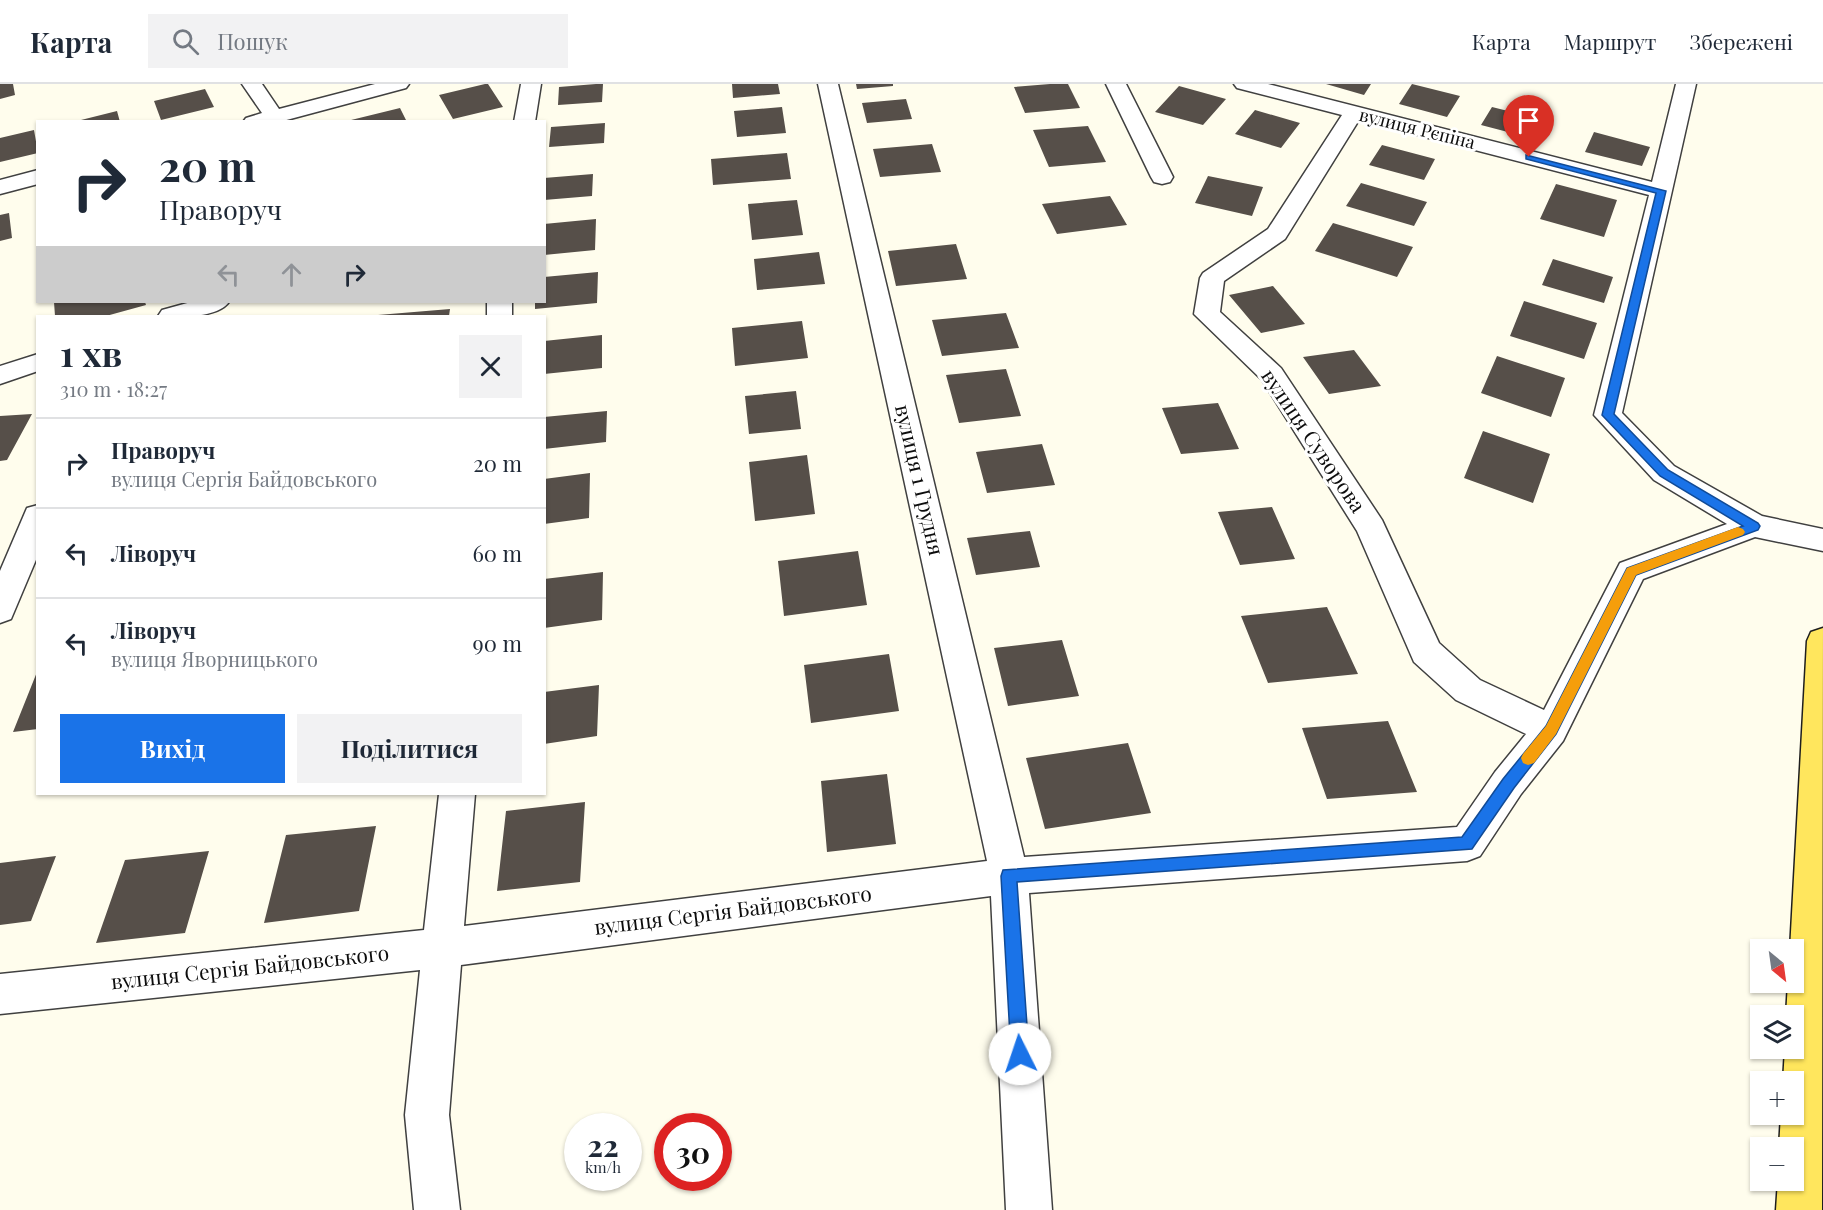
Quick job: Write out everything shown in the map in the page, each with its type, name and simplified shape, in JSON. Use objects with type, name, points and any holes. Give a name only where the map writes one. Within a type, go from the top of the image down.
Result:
[{"type":"main road","points":[[1799,1210],[1823,641]]},
{"type":"street","points":[[252,84],[274,116]]},
{"type":"street","points":[[260,120],[399,84]]},
{"type":"street","points":[[524,120],[531,84]]},
{"type":"street","name":"вулиця 1 Грудня","points":[[828,84],[1009,876],[1029,1210]]},
{"type":"street","points":[[1116,84],[1162,177]]},
{"type":"street","name":"вулиця Рєпіна","points":[[1244,84],[1661,191]]},
{"type":"street","points":[[1686,84],[1608,415],[1664,473],[1754,526],[1823,540]]},
{"type":"street","name":"вулиця Суворова","points":[[1354,112],[1277,234],[1212,278],[1208,314],[1272,374],[1371,528],[1426,652],[1468,690],[1551,730]]},
{"type":"street","points":[[0,187],[36,178]]},
{"type":"street","points":[[174,315],[213,303]]},
{"type":"street","points":[[0,375],[36,363]]},
{"type":"street","points":[[0,610],[36,521]]},
{"type":"street","points":[[1551,730],[1631,571],[1754,526]]},
{"type":"street","name":"вулиця Сергія Байдовського","points":[[0,994],[443,948],[1009,876],[1467,844],[1508,783],[1551,730]]},
{"type":"street","points":[[437,1210],[427,1115],[457,795]]},
{"type":"building","points":[[0,84],[13,84],[15,95],[0,99]]},
{"type":"building","points":[[488,84],[503,107],[453,119],[439,95]]},
{"type":"building","points":[[603,84],[602,102],[558,105],[559,87]]},
{"type":"building","points":[[732,84],[778,84],[780,94],[733,98]]},
{"type":"building","points":[[856,84],[893,84],[893,86],[857,89]]},
{"type":"building","points":[[1068,84],[1080,108],[1025,113],[1014,87]]},
{"type":"building","points":[[1326,84],[1371,84],[1364,95]]},
{"type":"building","points":[[1412,84],[1460,96],[1447,117],[1399,104]]},
{"type":"building","points":[[1179,86],[1226,99],[1203,125],[1155,112]]},
{"type":"building","points":[[205,89],[214,107],[161,120],[154,101]]},
{"type":"building","points":[[906,99],[912,119],[867,123],[862,103]]},
{"type":"building","points":[[782,107],[786,133],[737,137],[734,111]]},
{"type":"building","points":[[1492,107],[1544,120],[1535,139],[1481,125]]},
{"type":"building","points":[[400,108],[406,120],[351,120]]},
{"type":"building","points":[[1255,110],[1300,123],[1281,148],[1235,134]]},
{"type":"building","points":[[117,111],[119,120],[81,120]]},
{"type":"building","points":[[605,123],[604,143],[549,147],[551,127]]},
{"type":"building","points":[[1088,126],[1106,162],[1049,167],[1033,130]]},
{"type":"building","points":[[34,130],[36,153],[0,162],[0,138]]},
{"type":"building","points":[[1594,132],[1650,147],[1642,166],[1585,152]]},
{"type":"building","points":[[932,144],[941,172],[880,177],[873,149]]},
{"type":"building","points":[[1382,145],[1435,159],[1424,180],[1369,165]]},
{"type":"building","points":[[787,153],[791,179],[713,185],[711,159]]},
{"type":"building","points":[[593,174],[592,196],[546,200],[546,178]]},
{"type":"building","points":[[1208,176],[1263,187],[1252,216],[1195,203]]},
{"type":"building","points":[[1361,183],[1427,202],[1414,226],[1346,206]]},
{"type":"building","points":[[1556,184],[1617,200],[1604,237],[1540,219]]},
{"type":"building","points":[[1110,196],[1127,225],[1057,234],[1042,204]]},
{"type":"building","points":[[797,200],[803,235],[752,240],[748,204]]},
{"type":"building","points":[[9,213],[12,238],[0,241],[0,215]]},
{"type":"building","points":[[596,219],[595,250],[546,255],[546,224]]},
{"type":"building","points":[[1333,223],[1413,247],[1397,277],[1315,251]]},
{"type":"building","points":[[956,244],[967,279],[896,286],[888,251]]},
{"type":"building","points":[[819,252],[825,284],[757,290],[754,259]]},
{"type":"building","points":[[1553,259],[1613,277],[1604,303],[1542,285]]},
{"type":"building","points":[[598,272],[597,303],[535,309],[535,303],[546,303],[546,277]]},
{"type":"building","points":[[1273,286],[1305,324],[1261,333],[1229,295]]},
{"type":"building","points":[[1524,301],[1597,323],[1584,359],[1510,336]]},
{"type":"building","points":[[54,303],[145,303],[146,305],[110,315],[55,315]]},
{"type":"building","points":[[450,309],[449,315],[378,315]]},
{"type":"building","points":[[1006,313],[1019,348],[942,356],[932,320]]},
{"type":"building","points":[[802,321],[808,358],[735,366],[732,328]]},
{"type":"building","points":[[602,335],[602,368],[546,374],[546,341]]},
{"type":"building","points":[[1354,350],[1381,386],[1329,394],[1303,357]]},
{"type":"building","points":[[1497,356],[1565,378],[1551,417],[1481,393]]},
{"type":"building","points":[[1006,369],[1021,416],[959,423],[946,375]]},
{"type":"building","points":[[796,391],[801,429],[749,434],[745,396]]},
{"type":"building","points":[[1218,403],[1239,449],[1181,454],[1162,408]]},
{"type":"building","points":[[607,411],[606,442],[546,449],[546,417]]},
{"type":"building","points":[[32,414],[7,460],[0,461],[0,416]]},
{"type":"building","points":[[1483,431],[1550,454],[1533,503],[1464,478]]},
{"type":"building","points":[[1042,444],[1055,485],[987,493],[976,452]]},
{"type":"building","points":[[807,455],[815,514],[755,521],[749,462]]},
{"type":"building","points":[[590,473],[589,518],[546,524],[546,479]]},
{"type":"building","points":[[1272,507],[1295,559],[1240,565],[1218,512]]},
{"type":"building","points":[[1030,531],[1040,567],[976,575],[967,538]]},
{"type":"building","points":[[858,551],[867,605],[784,616],[778,561]]},
{"type":"building","points":[[603,572],[602,620],[546,628],[546,579]]},
{"type":"building","points":[[1327,607],[1358,674],[1268,683],[1241,616]]},
{"type":"building","points":[[1062,640],[1079,696],[1008,706],[994,648]]},
{"type":"building","points":[[889,654],[899,711],[811,723],[804,665]]},
{"type":"building","points":[[36,674],[36,729],[13,732]]},
{"type":"building","points":[[599,685],[597,736],[546,744],[546,692]]},
{"type":"building","points":[[1388,721],[1417,792],[1327,799],[1302,728]]},
{"type":"building","points":[[1128,743],[1151,813],[1045,829],[1026,758]]},
{"type":"building","points":[[887,774],[896,844],[827,852],[821,781]]},
{"type":"building","points":[[585,802],[580,882],[497,891],[506,811]]},
{"type":"building","points":[[376,826],[359,911],[264,923],[286,835]]},
{"type":"building","points":[[209,851],[185,933],[96,943],[125,860]]},
{"type":"building","points":[[56,856],[31,921],[0,925],[0,863]]},
{"type":"slow traffic","points":[[1528,758],[1551,730],[1631,571],[1738,532]]},
{"type":"route","points":[[1020,1054],[1009,876],[1467,844],[1508,783],[1551,730],[1631,571],[1754,526],[1664,473],[1608,415],[1661,191],[1529,157]]}]
